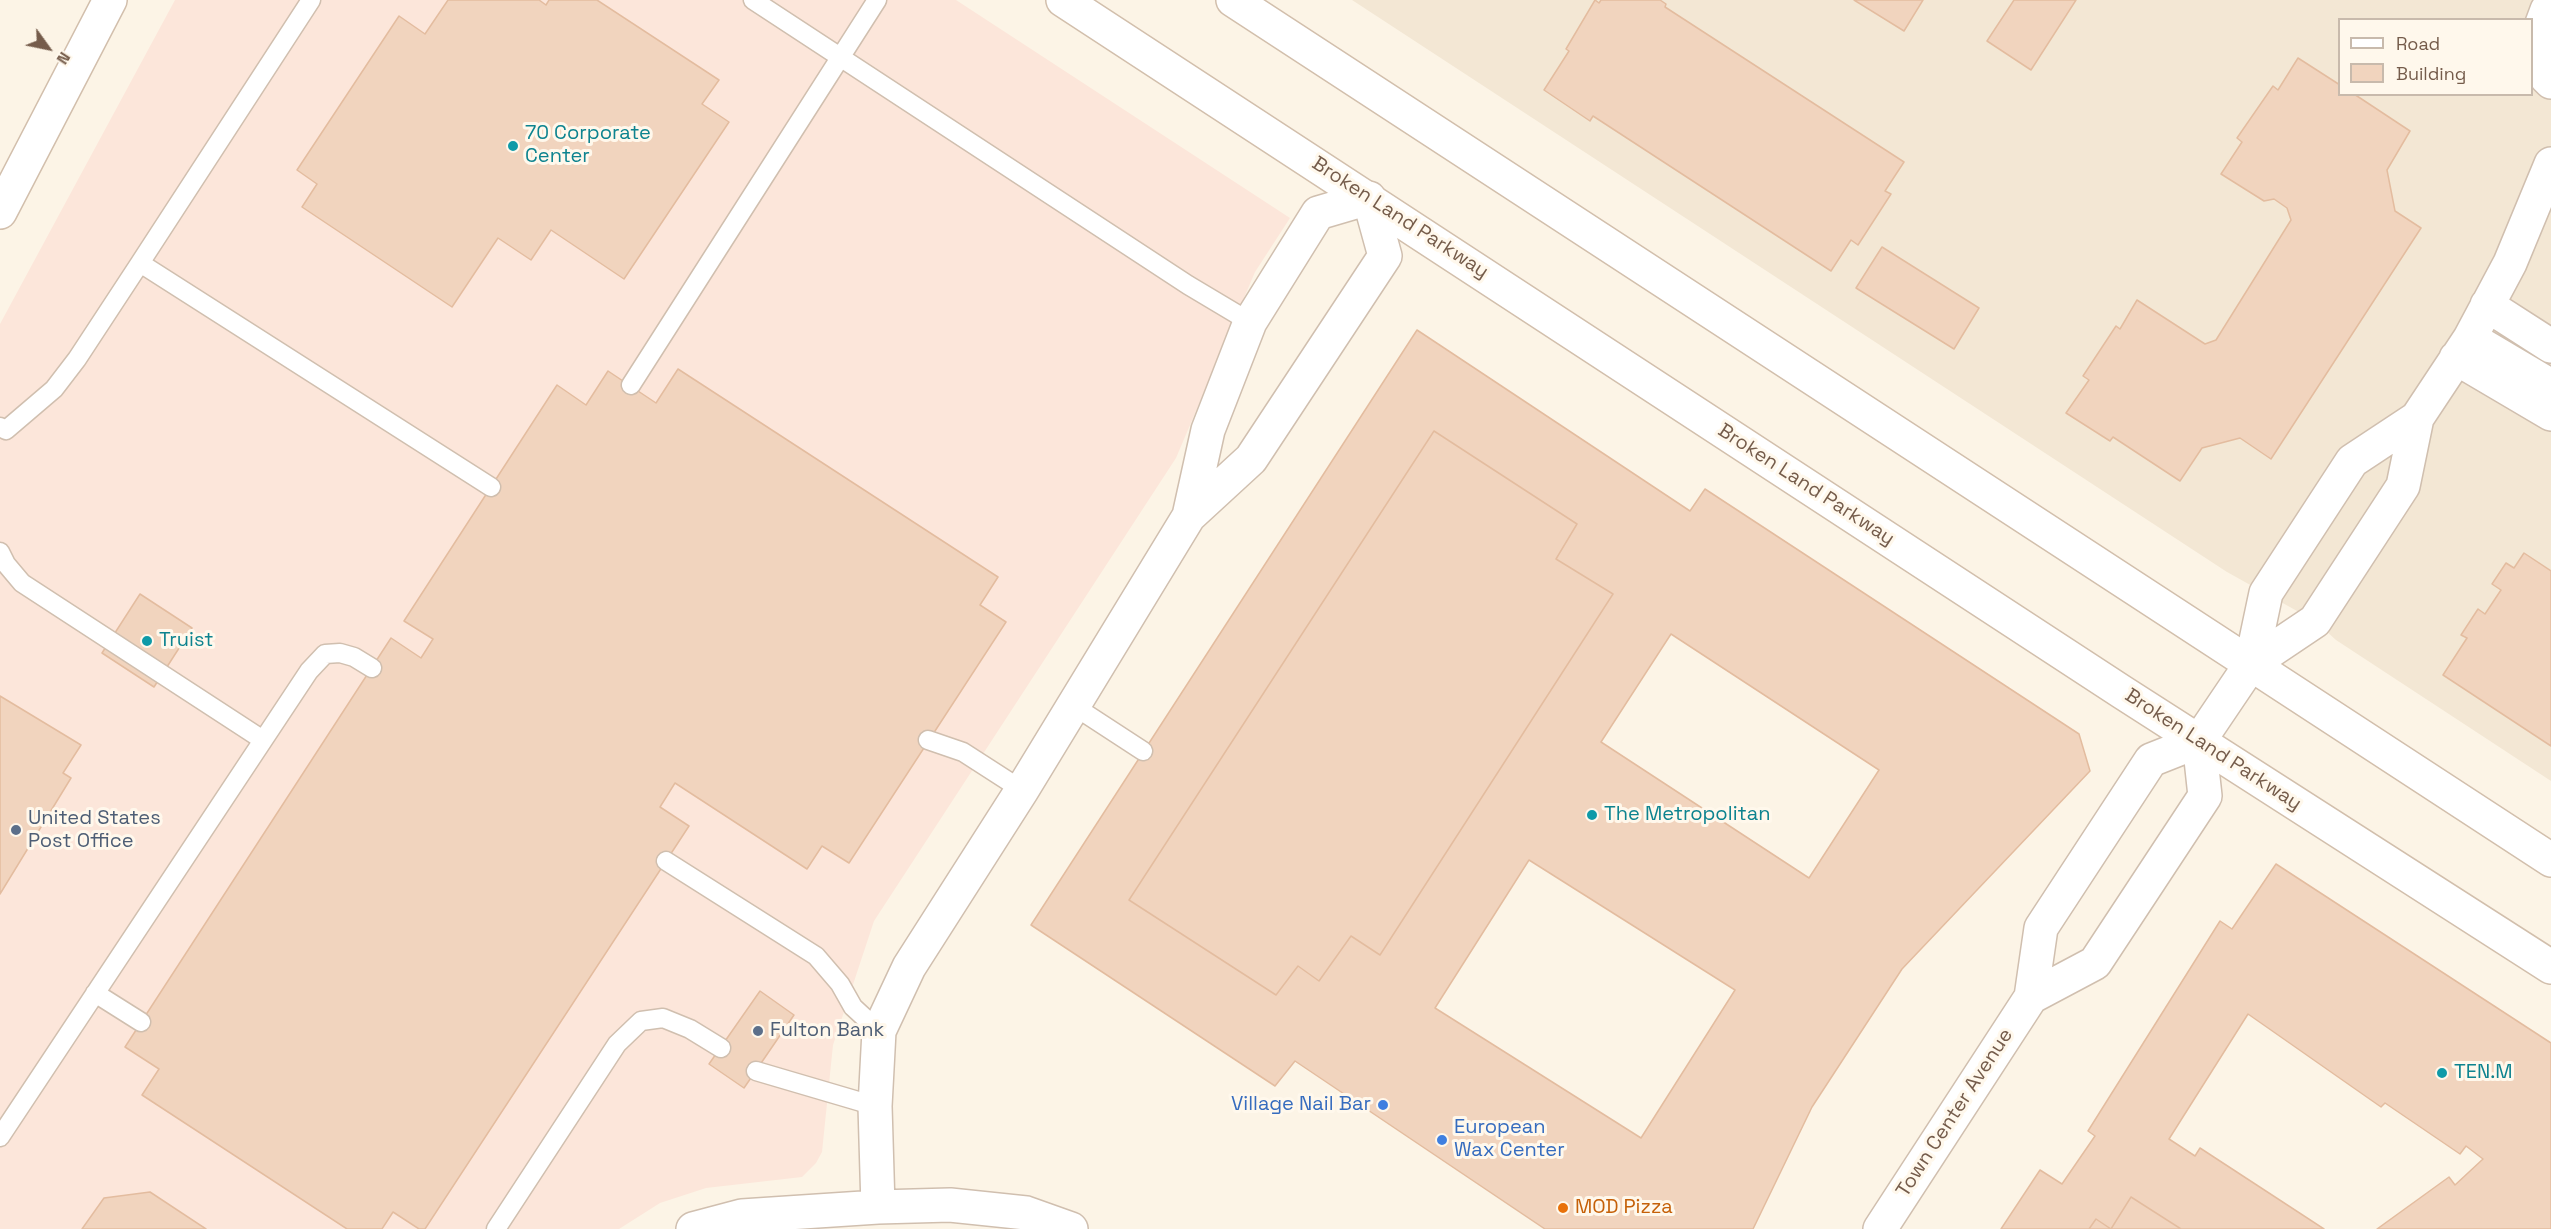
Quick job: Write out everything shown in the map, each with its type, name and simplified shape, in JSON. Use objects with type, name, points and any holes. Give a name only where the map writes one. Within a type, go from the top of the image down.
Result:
[{"type":"street","points":[[0,212],[110,0]]},
{"type":"street","name":"Broken Land Parkway","points":[[1063,0],[2199,741],[2551,967]]},
{"type":"street","points":[[1233,0],[2551,860]]},
{"type":"street","points":[[2551,6],[2547,10],[2537,37],[2538,57],[2546,77],[2551,82]]},
{"type":"street","points":[[2199,741],[2252,664],[2315,621],[2403,486],[2417,418],[2463,348],[2510,263],[2551,164]]},
{"type":"street","points":[[878,1207],[875,1106],[879,1031],[909,967],[1022,790],[1189,516],[1251,459],[1385,256],[1369,198],[1318,213],[1250,321],[1208,430],[1189,516]]},
{"type":"street","points":[[2487,305],[2551,346]]},
{"type":"street","points":[[2463,348],[2551,386]]},
{"type":"street","points":[[2463,348],[2551,414]]},
{"type":"street","points":[[2252,664],[2266,593],[2352,461],[2417,418]]},
{"type":"street","name":"Town Center Avenue","points":[[1880,1229],[2031,997],[2041,928],[2151,760],[2199,741],[2205,796],[2192,816],[2095,963],[2031,997]]},
{"type":"street","points":[[693,1229],[742,1216],[878,1207],[950,1205],[1026,1213],[1071,1229]]},
{"type":"lane","points":[[2,435],[54,389],[65,374],[140,263],[310,0]]},
{"type":"lane","points":[[753,0],[1188,285],[1250,321]]},
{"type":"lane","points":[[631,385],[876,0]]},
{"type":"lane","points":[[140,263],[491,487]]},
{"type":"lane","points":[[0,552],[6,564],[22,583],[262,741]]},
{"type":"lane","points":[[0,1137],[309,671],[325,654],[340,653],[354,657],[372,668]]},
{"type":"lane","points":[[1074,706],[1143,752]]},
{"type":"lane","points":[[928,740],[963,752],[1022,790]]},
{"type":"lane","points":[[666,861],[816,956],[840,984],[853,1007],[879,1031]]},
{"type":"lane","points":[[95,993],[141,1022]]},
{"type":"lane","points":[[496,1229],[618,1044],[641,1021],[663,1018],[690,1029],[721,1048]]},
{"type":"lane","points":[[756,1071],[875,1106]]},
{"type":"shaded area","points":[[175,0],[956,0],[1290,218],[1255,272],[1176,458],[874,921],[833,1045],[822,1152],[816,1163],[802,1177],[706,1188],[660,1203],[619,1229],[0,1229],[0,324]]},
{"type":"shaded area","points":[[1352,0],[2551,0],[2551,781],[2336,640],[2315,621],[2227,572]]},
{"type":"building","name":"70 Corporate Center","points":[[448,0],[539,0],[546,5],[549,0],[597,0],[719,80],[702,104],[729,122],[624,279],[551,230],[531,260],[498,238],[452,307],[302,207],[317,184],[297,170],[399,16],[425,34]]},
{"type":"building","points":[[1595,0],[1599,3],[1601,0],[1660,0],[1666,4],[1665,7],[1904,162],[1885,191],[1891,194],[1858,245],[1851,240],[1831,271],[1593,116],[1590,121],[1544,90],[1569,51],[1566,49]]},
{"type":"building","points":[[1854,0],[1923,0],[1904,31]]},
{"type":"building","points":[[2014,0],[2076,0],[2031,70],[1987,41]]},
{"type":"building","points":[[2298,58],[2338,84],[2338,96],[2357,96],[2410,131],[2387,170],[2395,211],[2421,228],[2271,459],[2240,438],[2202,448],[2180,481],[2113,437],[2110,441],[2066,413],[2089,380],[2083,376],[2116,326],[2120,329],[2137,300],[2205,344],[2216,340],[2291,220],[2287,208],[2274,199],[2264,201],[2221,174],[2242,142],[2237,138],[2273,86],[2278,90]]},
{"type":"building","points":[[1882,247],[1979,308],[1954,349],[1856,288]]},
{"type":"building","name":"The Metropolitan","points":[[1417,330],[1690,511],[1705,489],[2079,734],[2090,771],[1902,969],[1812,1107],[1753,1229],[1545,1229],[1295,1061],[1275,1086],[1031,925]],"holes":[[[1434,431],[1577,524],[1556,559],[1613,594],[1380,955],[1351,936],[1319,981],[1298,966],[1276,995],[1129,900]],[[1671,634],[1879,770],[1809,878],[1601,742]],[[1529,860],[1735,990],[1641,1138],[1435,1008]]]},
{"type":"building","points":[[678,369],[998,577],[980,605],[1006,622],[849,863],[822,846],[807,869],[675,783],[660,807],[689,826],[425,1229],[419,1229],[393,1212],[382,1229],[347,1229],[142,1095],[159,1069],[125,1047],[391,638],[421,658],[433,639],[404,621],[557,385],[586,405],[608,371],[656,403]]},
{"type":"building","points":[[1434,431],[1577,524],[1556,559],[1613,594],[1380,955],[1351,936],[1319,981],[1298,966],[1276,995],[1129,900]]},
{"type":"building","points":[[2524,553],[2551,571],[2551,746],[2443,675],[2467,638],[2461,635],[2478,609],[2485,614],[2501,590],[2492,584],[2506,563],[2514,568]]},
{"type":"building","name":"Truist","points":[[140,594],[192,628],[154,687],[102,653]]},
{"type":"building","points":[[0,696],[81,745],[63,773],[71,778],[0,894]]},
{"type":"building","name":"TEN.M","points":[[2276,864],[2551,1043],[2551,1229],[2377,1229],[2449,1177],[2455,1185],[2483,1159],[2466,1146],[2460,1154],[2385,1103],[2381,1107],[2248,1014],[2169,1139],[2195,1156],[2200,1148],[2324,1229],[2181,1229],[2131,1197],[2111,1229],[2096,1219],[2089,1229],[2001,1229],[2040,1170],[2062,1184],[2095,1136],[2088,1131],[2220,921],[2232,929]]},
{"type":"building","name":"Fulton Bank","points":[[760,991],[794,1015],[744,1088],[709,1064]]},
{"type":"building","points":[[150,1192],[206,1229],[82,1229],[104,1198]]},
{"type":"building","points":[[2131,1197],[2181,1229],[2111,1229]]},
{"type":"building","points":[[2096,1219],[2111,1229],[2089,1229]]},
{"type":"place","name":"70 Corporate Center","points":[[513,146]]},
{"type":"place","name":"Truist","points":[[147,641]]},
{"type":"place","name":"The Metropolitan","points":[[1592,815]]},
{"type":"place","name":"United States Post Office","points":[[16,830]]},
{"type":"place","name":"Fulton Bank","points":[[758,1031]]},
{"type":"place","name":"TEN.M","points":[[2442,1073]]},
{"type":"place","name":"Village Nail Bar","points":[[1383,1105]]},
{"type":"place","name":"European Wax Center","points":[[1442,1140]]},
{"type":"place","name":"MOD Pizza","points":[[1563,1208]]}]
